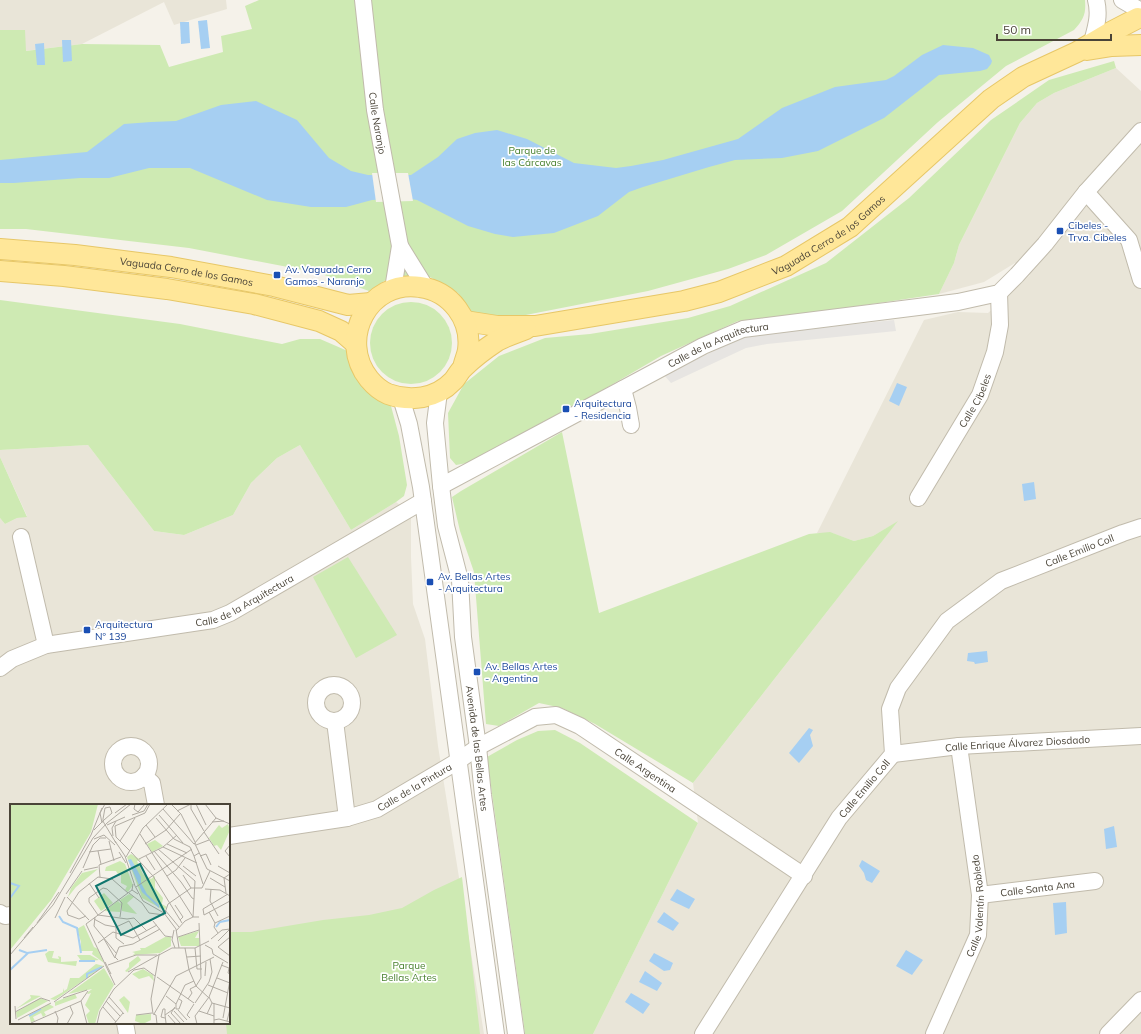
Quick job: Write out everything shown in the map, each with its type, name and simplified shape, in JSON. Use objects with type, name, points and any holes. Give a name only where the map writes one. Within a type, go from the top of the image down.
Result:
[{"type":"main road","name":"Vaguada Cerro de los Gamos","points":[[465,321],[497,326],[535,326],[684,301],[719,292],[786,266],[850,226],[992,100],[1023,78],[1140,19]]},
{"type":"main road","name":"Vaguada Cerro de los Gamos","points":[[1084,47],[1141,45]]},
{"type":"main road","name":"Vaguada Cerro de los Gamos","points":[[0,249],[75,255],[171,267],[274,286],[348,305],[371,303]]},
{"type":"main road","points":[[0,271],[72,277],[254,304],[318,321],[341,332],[356,344]]},
{"type":"main road","name":"Vaguada Cerro de los Gamos","points":[[404,286],[426,288],[441,294],[454,304],[465,321],[468,333],[468,351],[462,368],[452,382],[438,392],[420,398],[401,398],[387,393],[374,384],[364,373],[358,359],[356,344],[357,329],[363,315],[371,303],[381,295],[393,289],[404,286]]},
{"type":"main road","name":"Vaguada Cerro de los Gamos","points":[[462,368],[497,341],[535,326]]},
{"type":"street","name":"Calle Naranjo","points":[[363,0],[376,110],[400,246],[393,289]]},
{"type":"street","points":[[1084,47],[1098,20],[1099,12],[1096,0]]},
{"type":"street","points":[[1122,0],[1140,19]]},
{"type":"street","points":[[999,293],[1045,244],[1086,192],[1141,131]]},
{"type":"street","points":[[1086,192],[1129,240],[1141,280]]},
{"type":"street","name":"Calle Naranjo","points":[[400,246],[426,288]]},
{"type":"street","name":"Calle de la Arquitectura","points":[[441,486],[703,346],[743,329],[958,302],[999,293]]},
{"type":"street","name":"Calle Cibeles","points":[[918,498],[980,395],[995,352],[1000,325],[999,293]]},
{"type":"street","points":[[623,389],[631,425]]},
{"type":"street","name":"Avenida de las Bellas Artes","points":[[438,392],[435,423],[441,486],[446,526],[460,580],[463,638],[516,1034]]},
{"type":"street","name":"Avenida de las Bellas Artes","points":[[401,398],[409,424],[418,465],[496,1034]]},
{"type":"street","name":"Calle de la Arquitectura","points":[[0,668],[12,659],[46,645],[213,620],[230,612],[423,501]]},
{"type":"street","name":"Calle Emilio Coll","points":[[703,1034],[804,876],[839,818],[893,754],[890,709],[898,688],[947,621],[1001,582],[1141,527]]},
{"type":"street","points":[[21,537],[46,645]]},
{"type":"street","name":"Calle Argentina","points":[[478,747],[535,717],[556,715],[580,726],[804,876]]},
{"type":"street","points":[[335,721],[347,818]]},
{"type":"street","name":"Calle Enrique Álvarez Diosdado","points":[[893,754],[959,746],[1141,736]]},
{"type":"street","name":"Calle Valentín Robledo","points":[[934,1034],[978,935],[980,895],[959,746]]},
{"type":"street","name":"Calle de la Pintura","points":[[230,836],[347,818],[376,809],[458,761],[478,747]]},
{"type":"street","points":[[144,776],[152,783],[156,804]]},
{"type":"street","name":"Calle Santa Ana","points":[[980,895],[1095,881]]},
{"type":"street","points":[[0,913],[5,916],[10,916]]},
{"type":"street","points":[[1108,1034],[1141,1000]]},
{"type":"street","points":[[125,1024],[127,1034]]},
{"type":"shaded area","points":[[0,0],[226,0],[227,9],[174,25],[164,2],[82,44],[25,51],[25,30],[0,30]]},
{"type":"shaded area","points":[[1116,68],[1141,91],[1141,1034],[593,1034],[698,823],[693,783],[897,522],[873,536],[854,541],[832,533],[817,533],[924,320],[958,312],[988,313],[1030,275],[1015,263],[984,282],[939,294],[954,263],[959,245],[1020,123],[1037,103],[1054,93]]},
{"type":"shaded area","points":[[894,320],[896,331],[767,344],[746,348],[671,383],[664,375],[741,338],[760,334]]},
{"type":"shaded area","points":[[88,445],[154,531],[184,535],[233,515],[251,483],[277,458],[300,445],[351,530],[396,502],[411,513],[413,604],[425,639],[438,746],[484,1034],[0,1034],[0,518],[5,524],[17,518],[27,516],[0,457],[0,450]]},
{"type":"green space","name":"Parque de las Cárcavas","points":[[259,0],[1085,0],[1085,13],[1080,23],[1074,30],[1006,66],[938,122],[842,211],[766,255],[728,269],[648,291],[475,325],[458,293],[430,277],[389,278],[369,291],[319,273],[189,248],[26,229],[0,229],[0,30],[25,30],[26,51],[82,44],[160,45],[169,67],[223,52],[221,36],[252,29],[245,6]]},
{"type":"green space","points":[[1114,61],[1116,68],[1054,93],[1037,103],[1020,123],[959,245],[954,263],[939,294],[839,309],[738,321],[661,356],[589,398],[467,463],[456,465],[450,458],[448,413],[464,384],[499,356],[545,338],[590,334],[688,318],[730,306],[826,263],[909,198],[991,120],[1049,80]]},
{"type":"green space","points":[[0,300],[180,324],[282,344],[300,339],[320,339],[350,352],[371,394],[391,406],[399,436],[407,485],[404,496],[351,530],[300,445],[277,458],[251,483],[233,515],[184,535],[154,531],[88,445],[0,450]]},
{"type":"green space","points":[[411,302],[427,306],[440,314],[448,327],[452,343],[448,359],[440,372],[427,380],[411,384],[395,380],[382,372],[374,359],[370,343],[374,327],[382,314],[395,306]]},
{"type":"green space","points":[[562,432],[599,613],[809,534],[830,532],[854,541],[873,536],[898,521],[693,783],[595,724],[562,708],[539,703],[499,726],[486,724],[474,572],[460,531],[452,497]]},
{"type":"green space","points":[[0,457],[27,517],[17,518],[5,524],[0,518]]},
{"type":"green space","points":[[348,557],[397,635],[356,658],[313,577]]},
{"type":"green space","points":[[555,730],[580,743],[698,823],[593,1034],[525,1034],[487,757],[517,740],[538,731]]},
{"type":"green space","name":"Parque Bellas Artes","points":[[462,877],[480,1034],[227,1034],[226,1024],[230,1024],[230,932],[251,932],[323,920],[369,915],[402,908],[434,890]]},
{"type":"water","points":[[207,20],[210,48],[201,49],[198,21]]},
{"type":"water","points":[[180,22],[189,22],[190,43],[181,44]]},
{"type":"water","points":[[62,40],[71,40],[72,61],[63,62]]},
{"type":"water","points":[[44,43],[45,65],[37,65],[35,44]]},
{"type":"water","points":[[943,45],[973,48],[989,55],[992,61],[991,64],[987,69],[980,71],[939,75],[884,118],[818,151],[782,158],[735,160],[643,187],[629,192],[598,216],[554,233],[513,237],[495,234],[468,226],[417,200],[405,198],[372,200],[346,207],[311,207],[267,200],[190,168],[149,168],[109,178],[80,178],[0,183],[0,160],[87,152],[124,124],[176,121],[221,105],[256,101],[297,120],[329,158],[351,171],[368,175],[411,175],[438,157],[457,139],[475,133],[497,130],[527,139],[574,163],[616,168],[631,166],[663,160],[738,139],[782,108],[835,87],[886,80],[894,76],[922,55]]},
{"type":"water","points":[[897,383],[907,387],[899,406],[889,401]]},
{"type":"water","points":[[1034,482],[1036,499],[1024,501],[1022,484]]},
{"type":"water","points":[[987,651],[988,662],[975,664],[974,662],[967,661],[968,653]]},
{"type":"water","points":[[809,728],[813,730],[810,735],[813,746],[799,763],[789,753]]},
{"type":"water","points":[[1114,826],[1117,847],[1106,849],[1104,829]]},
{"type":"water","points":[[862,860],[880,871],[872,883],[866,880],[864,873],[859,866]]},
{"type":"water","points":[[677,889],[695,899],[689,909],[670,900]]},
{"type":"water","points":[[1066,902],[1067,933],[1055,935],[1053,903]]},
{"type":"water","points":[[664,912],[679,923],[673,931],[657,922]]},
{"type":"water","points":[[906,950],[923,960],[912,975],[896,966]]},
{"type":"water","points":[[654,953],[673,963],[670,970],[664,971],[649,961]]},
{"type":"water","points":[[645,971],[662,983],[657,991],[639,982]]},
{"type":"water","points":[[631,993],[650,1004],[643,1014],[625,1002]]},
{"type":"pier","points":[[372,173],[408,173],[413,201],[376,202]]},
{"type":"place","name":"Cibeles - Trva. Cibeles","points":[[1060,231]]},
{"type":"place","name":"Av. Vaguada Cerro Gamos - Naranjo","points":[[277,275]]},
{"type":"place","name":"Arquitectura - Residencia","points":[[566,409]]},
{"type":"place","name":"Av. Bellas Artes - Arquitectura","points":[[430,582]]},
{"type":"place","name":"Arquitectura Nº 139","points":[[87,630]]},
{"type":"place","name":"Av. Bellas Artes - Argentina","points":[[477,672]]}]
